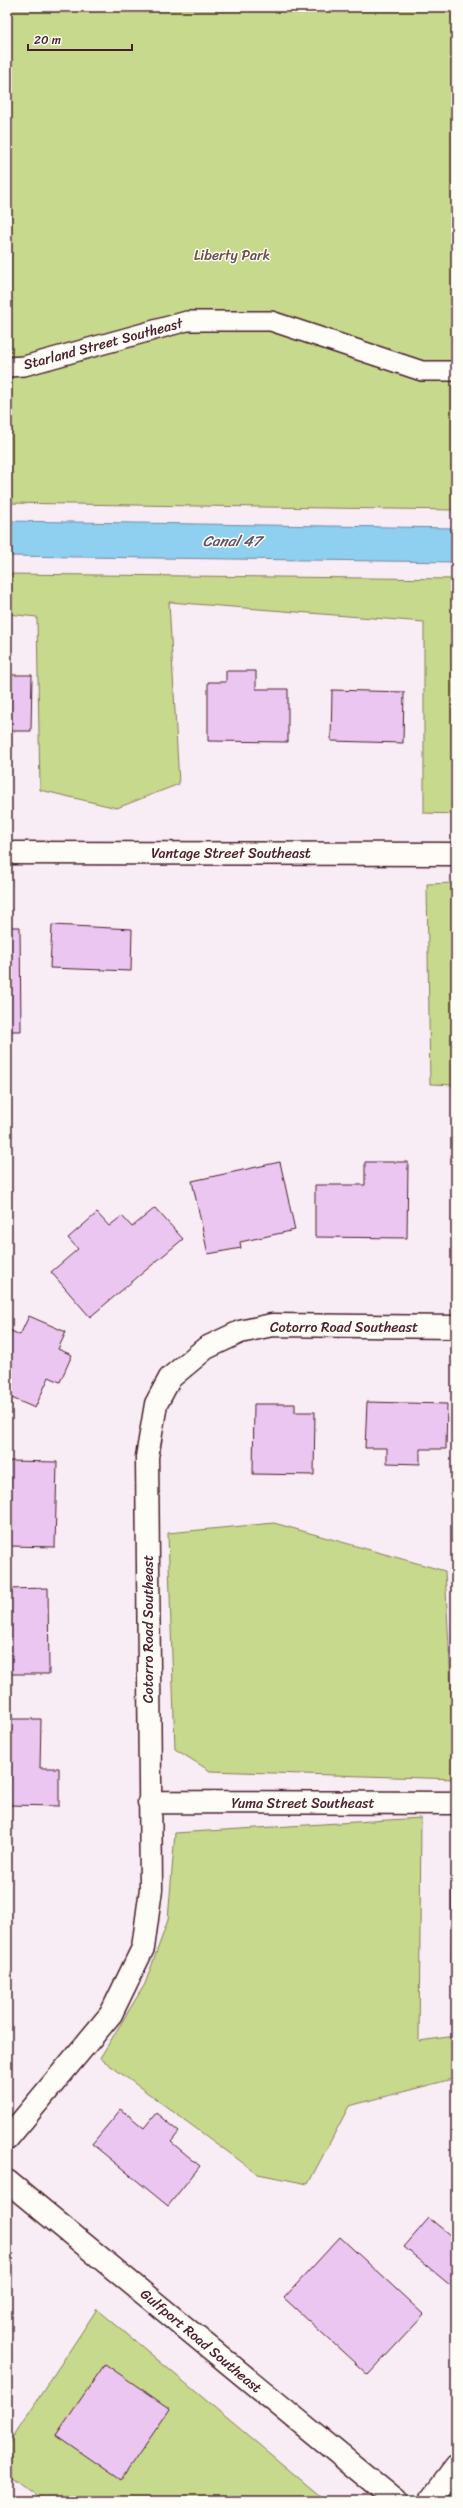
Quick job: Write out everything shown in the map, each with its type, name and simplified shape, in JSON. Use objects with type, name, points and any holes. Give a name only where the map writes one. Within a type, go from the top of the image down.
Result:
[{"type":"street","name":"Vantage Street Southeast","points":[[7,853],[456,854]]},
{"type":"street","name":"Cotorro Road Southeast","points":[[7,2139],[110,2014],[143,1948],[151,1889],[147,1457],[156,1404],[170,1378],[206,1348],[240,1332],[272,1325],[456,1327]]},
{"type":"street","name":"Yuma Street Southeast","points":[[150,1802],[456,1803]]},
{"type":"street","name":"Gulfport Road Southeast","points":[[7,2181],[396,2501]]},
{"type":"street","points":[[430,2501],[456,2467]]},
{"type":"lane","name":"Starland Street Southeast","points":[[7,367],[24,366],[187,321],[271,321],[422,371],[456,371]]},
{"type":"green space","name":"Liberty Park","points":[[7,7],[456,7],[456,510],[7,503]]},
{"type":"green space","points":[[7,574],[456,579],[456,814],[424,813],[424,622],[169,602],[179,784],[117,808],[40,790],[37,617],[7,614]]},
{"type":"green space","points":[[456,883],[456,1085],[430,1084],[427,884]]},
{"type":"green space","points":[[274,1523],[445,1571],[456,1779],[210,1771],[175,1749],[168,1533]]},
{"type":"green space","points":[[421,1818],[419,2041],[456,2036],[456,2078],[349,2106],[308,2184],[258,2174],[100,2058],[145,1984],[168,1920],[175,1833]]},
{"type":"green space","points":[[97,2309],[325,2501],[44,2501],[7,2473],[7,2446]]},
{"type":"water","name":"Canal 47","points":[[7,521],[456,528],[456,562],[7,556]]},
{"type":"building","points":[[226,671],[256,671],[256,689],[288,689],[288,742],[208,741],[208,682],[226,682]]},
{"type":"building","points":[[7,675],[32,675],[31,731],[7,731]]},
{"type":"building","points":[[332,690],[404,692],[403,743],[331,741]]},
{"type":"building","points":[[52,925],[132,929],[131,971],[50,968]]},
{"type":"building","points":[[7,927],[20,927],[21,1031],[7,1031]]},
{"type":"building","points":[[280,1162],[295,1230],[240,1242],[241,1248],[208,1254],[192,1181]]},
{"type":"building","points":[[365,1162],[408,1162],[407,1238],[315,1237],[315,1185],[365,1185]]},
{"type":"building","points":[[155,1208],[183,1239],[90,1317],[51,1272],[78,1249],[68,1238],[97,1213],[109,1226],[122,1216],[132,1227]]},
{"type":"building","points":[[29,1316],[66,1332],[58,1349],[72,1355],[60,1382],[49,1377],[35,1408],[7,1396],[7,1329],[20,1335]]},
{"type":"building","points":[[367,1402],[447,1404],[446,1449],[420,1449],[420,1464],[387,1463],[387,1448],[365,1448]]},
{"type":"building","points":[[254,1404],[295,1404],[295,1412],[315,1412],[314,1475],[253,1474]]},
{"type":"building","points":[[9,1461],[57,1462],[55,1547],[9,1546]]},
{"type":"building","points":[[48,1588],[49,1674],[7,1674],[7,1589]]},
{"type":"building","points":[[7,1719],[41,1719],[40,1768],[59,1768],[59,1806],[7,1805]]},
{"type":"building","points":[[452,1873],[456,1873],[456,1978],[451,1978]]},
{"type":"building","points":[[121,2109],[144,2128],[156,2113],[179,2132],[171,2142],[200,2166],[168,2206],[92,2144]]},
{"type":"building","points":[[429,2218],[456,2240],[456,2290],[404,2247]]},
{"type":"building","points":[[340,2237],[424,2315],[368,2375],[284,2298]]},
{"type":"building","points":[[105,2364],[170,2409],[121,2480],[56,2435]]}]
